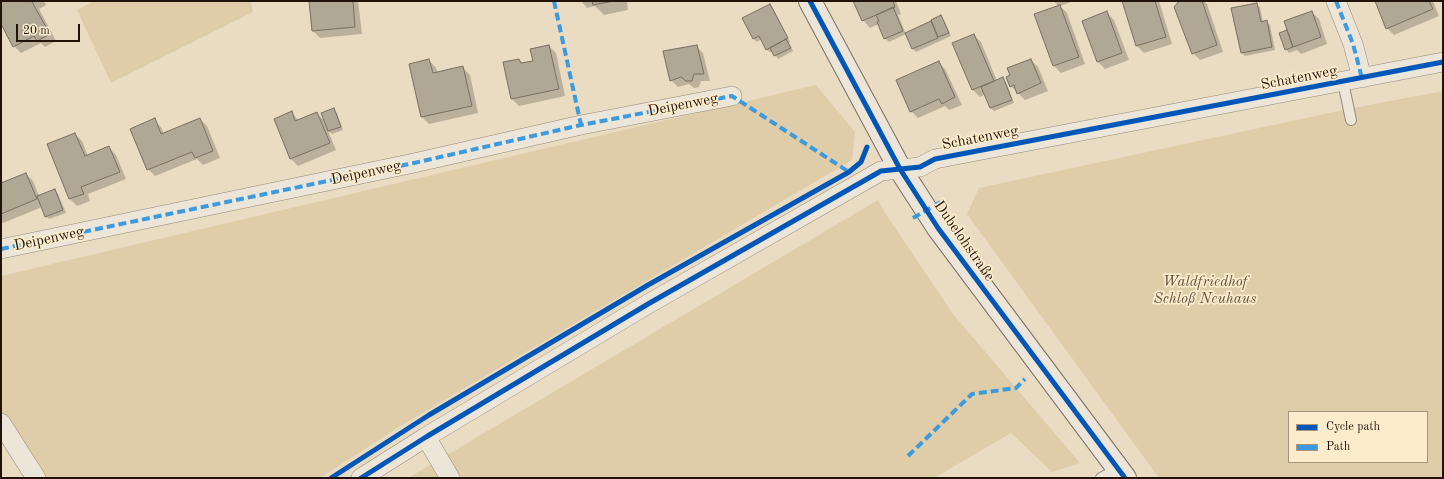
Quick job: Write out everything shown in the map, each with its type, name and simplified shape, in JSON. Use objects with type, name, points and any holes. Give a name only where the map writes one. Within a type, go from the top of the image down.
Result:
[{"type":"main road","name":"Dubelohstraße","points":[[810,1],[900,169],[938,228],[1114,475]]},
{"type":"street","points":[[1336,1],[1353,44],[1362,78]]},
{"type":"street","name":"Schatenweg","points":[[361,478],[426,437],[648,304],[881,171],[920,167],[935,159],[1443,62]]},
{"type":"street","name":"Deipenweg","points":[[1,249],[414,163],[581,125],[732,96]]},
{"type":"street","points":[[1,423],[36,478]]},
{"type":"street","points":[[426,437],[450,478]]},
{"type":"lane","points":[[1344,82],[1351,120]]},
{"type":"green space","points":[[94,1],[251,1],[253,12],[111,83],[77,10]]},
{"type":"green space","points":[[816,85],[855,132],[852,160],[404,424],[320,478],[42,478],[1,413],[1,276]]},
{"type":"green space","name":"Waldfriedhof Schloß Neuhaus","points":[[1443,91],[1443,478],[1159,478],[967,214],[979,188],[1348,109]]},
{"type":"green space","points":[[878,200],[885,213],[953,314],[1080,463],[1052,472],[1011,433],[934,478],[408,478]]},
{"type":"building","points":[[1,1],[34,1],[32,2],[50,34],[37,41],[34,36],[13,47],[1,24]]},
{"type":"building","points":[[309,1],[353,1],[355,27],[312,31]]},
{"type":"building","points":[[592,1],[614,1],[593,5]]},
{"type":"building","points":[[853,1],[893,1],[895,7],[862,21]]},
{"type":"building","points":[[1122,1],[1155,1],[1166,37],[1136,46]]},
{"type":"building","points":[[1179,1],[1202,1],[1217,45],[1192,54],[1174,7]]},
{"type":"building","points":[[1375,1],[1429,1],[1433,9],[1386,29]]},
{"type":"building","points":[[1257,3],[1261,22],[1267,20],[1272,47],[1241,53],[1231,8]]},
{"type":"building","points":[[770,4],[788,38],[766,50],[759,36],[753,39],[742,18]]},
{"type":"building","points":[[1060,5],[1079,57],[1053,66],[1034,14]]},
{"type":"building","points":[[893,7],[903,31],[884,39],[877,22],[879,21],[876,15]]},
{"type":"building","points":[[1107,11],[1122,53],[1097,62],[1082,21]]},
{"type":"building","points":[[1312,11],[1321,37],[1293,47],[1284,21]]},
{"type":"building","points":[[941,15],[949,33],[938,37],[931,20]]},
{"type":"building","points":[[931,21],[938,38],[912,49],[905,33]]},
{"type":"building","points":[[1287,30],[1293,47],[1285,50],[1279,33]]},
{"type":"building","points":[[974,34],[994,81],[972,90],[952,43]]},
{"type":"building","points":[[786,39],[791,48],[774,56],[770,48]]},
{"type":"building","points":[[549,45],[559,89],[511,99],[503,62],[519,59],[521,63],[533,61],[530,49]]},
{"type":"building","points":[[697,45],[704,74],[694,74],[692,81],[686,81],[681,77],[670,81],[663,51]]},
{"type":"building","points":[[429,59],[433,73],[463,66],[472,106],[421,117],[409,64]]},
{"type":"building","points":[[1031,59],[1041,83],[1017,94],[1014,85],[1010,87],[1006,77],[1010,75],[1007,68]]},
{"type":"building","points":[[939,61],[955,97],[942,104],[939,99],[910,112],[896,80]]},
{"type":"building","points":[[1003,77],[1012,100],[990,108],[981,87]]},
{"type":"building","points":[[334,108],[341,127],[328,131],[321,113]]},
{"type":"building","points":[[292,111],[295,121],[317,112],[330,143],[290,159],[274,119]]},
{"type":"building","points":[[155,118],[161,134],[200,118],[213,151],[195,158],[192,152],[147,170],[130,129]]},
{"type":"building","points":[[75,133],[85,156],[109,146],[120,172],[81,187],[84,194],[69,199],[47,144]]},
{"type":"building","points":[[26,173],[37,199],[1,214],[1,183]]},
{"type":"building","points":[[55,189],[63,210],[45,217],[37,196]]},
{"type":"marked path","points":[[554,1],[581,125]]},
{"type":"marked path","points":[[1336,1],[1353,44],[1362,78]]},
{"type":"marked path","points":[[1,249],[414,163],[581,125],[732,96],[849,172]]},
{"type":"marked path","points":[[913,218],[944,200]]},
{"type":"marked path","points":[[908,456],[972,394],[1016,388],[1025,379]]},
{"type":"cycle path","points":[[810,1],[900,169],[938,228],[1125,478]]},
{"type":"cycle path","points":[[361,478],[426,437],[648,304],[881,171],[920,167],[935,159],[1443,62]]},
{"type":"cycle path","points":[[331,478],[429,415],[648,285],[849,172],[861,162],[867,147]]}]
